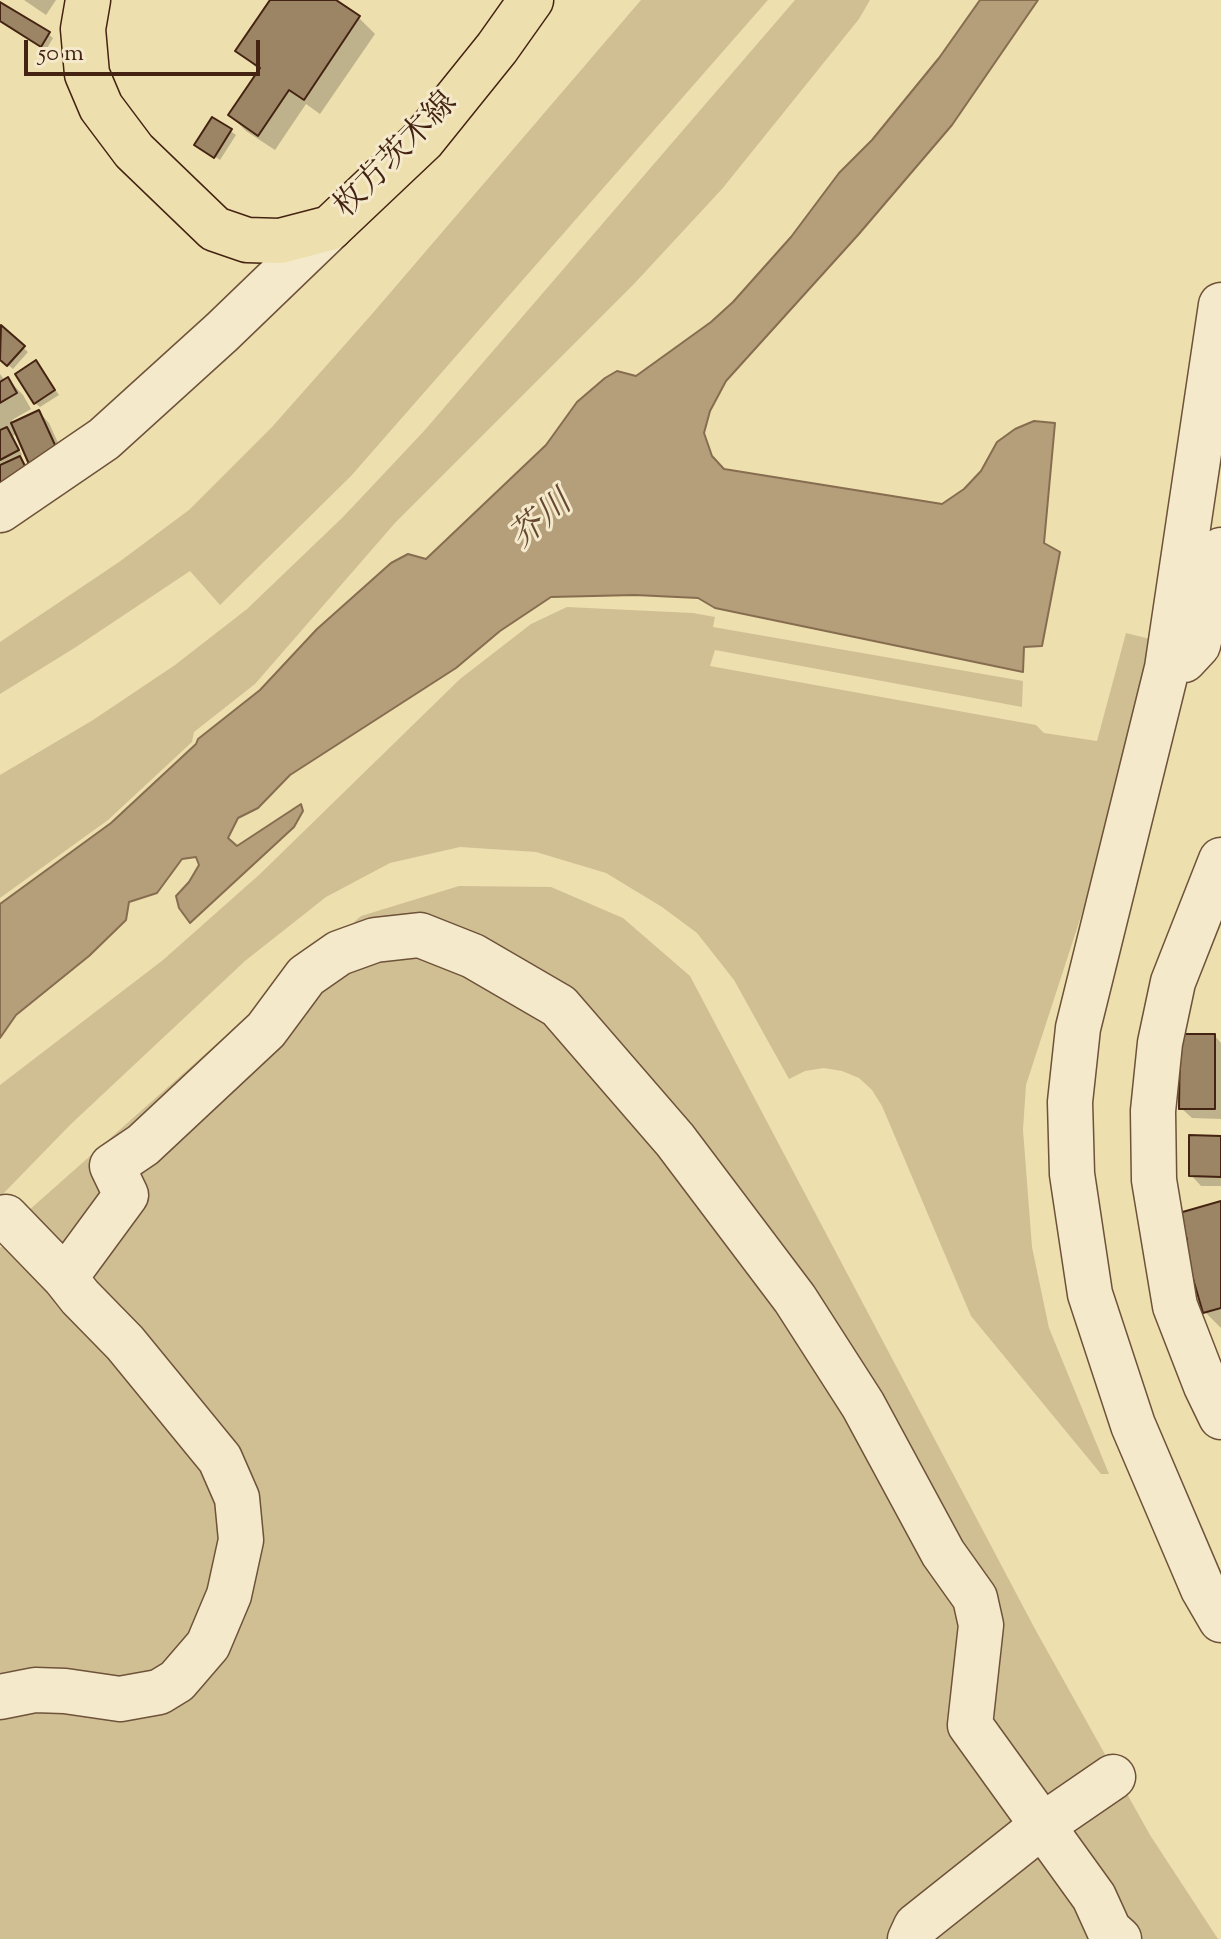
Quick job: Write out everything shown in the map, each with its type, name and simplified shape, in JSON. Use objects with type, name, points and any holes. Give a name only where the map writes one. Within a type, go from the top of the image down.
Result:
[{"type":"main road","name":"枚方茨木線","points":[[88,0],[83,29],[87,74],[101,107],[134,151],[215,229],[247,240],[280,241],[330,228],[423,140],[531,0]]},
{"type":"street","points":[[0,510],[104,439],[330,228]]},
{"type":"street","points":[[1221,305],[1167,668],[1078,1028],[1070,1102],[1072,1174],[1090,1294],[1133,1425],[1203,1589],[1221,1620]]},
{"type":"street","points":[[1167,668],[1187,659],[1198,645],[1221,550]]},
{"type":"street","points":[[1221,860],[1173,982],[1160,1043],[1153,1111],[1154,1180],[1175,1306],[1221,1417]]},
{"type":"street","points":[[65,1278],[126,1195],[112,1166],[143,1145],[266,1030],[306,976],[339,953],[375,940],[420,935],[473,956],[559,1006],[675,1140],[795,1299],[863,1405],[943,1553],[975,1598],[981,1625],[970,1725],[1094,1897],[1109,1930],[1119,1939]]},
{"type":"street","points":[[0,1697],[35,1690],[130,1699],[159,1692],[177,1681],[208,1645],[229,1595],[241,1540],[237,1498],[220,1459],[125,1343],[6,1217]]},
{"type":"street","points":[[910,1939],[916,1926],[1043,1825],[1113,1777]]},
{"type":"shaded area","points":[[641,0],[768,0],[351,476],[220,605],[190,571],[0,694],[0,642],[119,562],[189,510],[272,427]]},
{"type":"shaded area","points":[[795,0],[870,0],[859,19],[722,189],[634,284],[395,523],[255,684],[194,732],[192,742],[108,820],[0,898],[0,775],[93,720],[175,665],[247,609],[343,517],[424,431]]},
{"type":"shaded area","points":[[567,607],[693,613],[715,617],[713,627],[1023,681],[1022,707],[715,650],[710,666],[1036,725],[1044,733],[1097,741],[1126,633],[1154,640],[1112,821],[1026,1085],[1023,1130],[1032,1247],[1049,1328],[1109,1474],[1101,1474],[971,1316],[882,1106],[872,1090],[859,1078],[824,1068],[805,1071],[789,1079],[734,980],[697,933],[662,907],[606,873],[536,852],[460,847],[390,863],[326,897],[245,961],[70,1125],[0,1197],[0,1085],[163,960],[260,874],[460,679],[531,624]]},
{"type":"shaded area","points":[[459,886],[551,887],[623,918],[690,976],[1035,1629],[1150,1835],[1218,1939],[0,1939],[0,1703],[177,1690],[244,1500],[28,1211],[361,916]]},
{"type":"shaded area","points":[[0,1247],[20,1249],[215,1468],[231,1542],[172,1672],[0,1691]]},
{"type":"water","name":"芥川","points":[[980,0],[1038,0],[952,125],[726,381],[710,411],[704,433],[712,456],[724,469],[942,504],[964,489],[981,471],[997,442],[1015,429],[1034,421],[1055,423],[1044,543],[1060,552],[1042,646],[1024,647],[1023,672],[715,608],[698,598],[635,595],[551,597],[500,631],[456,668],[290,775],[258,808],[238,818],[228,838],[237,846],[301,804],[303,811],[294,827],[190,923],[179,908],[176,896],[199,865],[196,857],[182,859],[157,893],[129,902],[126,920],[89,956],[16,1015],[0,1038],[0,904],[111,823],[198,739],[260,690],[317,629],[391,563],[408,554],[426,559],[546,445],[577,402],[605,378],[617,371],[636,376],[711,322],[733,302],[791,237],[839,173],[872,140],[939,58]]},
{"type":"building","points":[[270,0],[336,0],[360,16],[304,100],[289,90],[258,136],[228,115],[260,68],[235,51]]},
{"type":"building","points":[[0,2],[50,32],[41,47],[0,21]]},
{"type":"building","points":[[212,117],[232,129],[214,158],[194,145]]},
{"type":"building","points":[[1,325],[25,346],[7,366],[0,360]]},
{"type":"building","points":[[36,360],[55,390],[34,404],[15,374]]},
{"type":"building","points":[[8,377],[17,393],[0,403],[0,382]]},
{"type":"building","points":[[39,410],[61,458],[32,471],[11,423]]},
{"type":"building","points":[[7,427],[19,450],[0,460],[0,430]]},
{"type":"building","points":[[20,456],[28,472],[0,486],[0,465]]},
{"type":"building","points":[[1180,1034],[1215,1034],[1215,1109],[1179,1109]]},
{"type":"building","points":[[1189,1135],[1221,1136],[1221,1177],[1189,1176]]},
{"type":"building","points":[[1221,1201],[1221,1308],[1203,1313],[1182,1241],[1187,1240],[1179,1213]]}]
